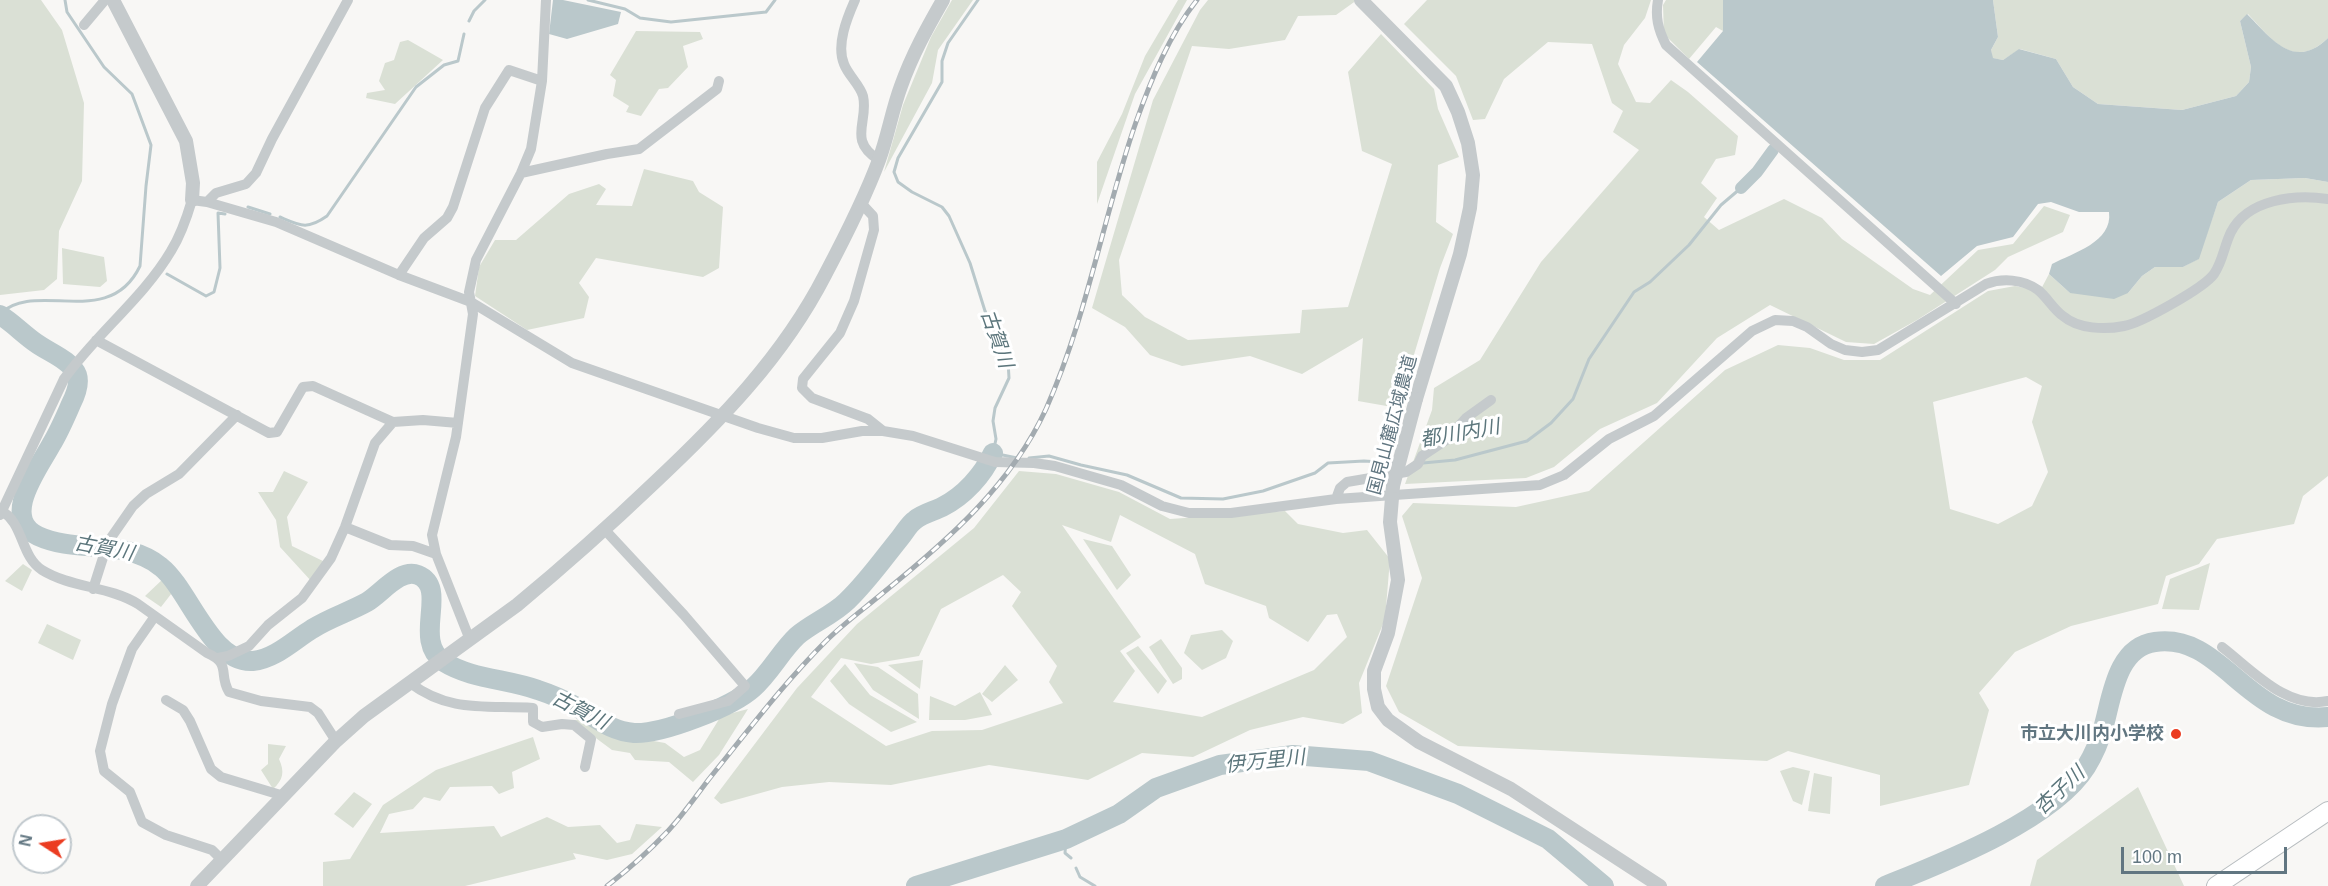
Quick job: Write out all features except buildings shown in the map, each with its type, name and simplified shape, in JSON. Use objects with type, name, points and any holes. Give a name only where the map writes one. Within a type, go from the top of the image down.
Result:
[{"type":"main road","points":[[2216,886],[2328,811]]},
{"type":"street","points":[[84,25],[105,0]]},
{"type":"street","points":[[113,0],[186,141],[193,183],[192,200],[172,251],[64,379],[1,512],[11,517],[32,561],[41,569],[72,584],[126,597],[207,653],[228,655],[249,646],[268,625],[302,598],[331,558],[345,527],[375,443],[393,422]]},
{"type":"street","points":[[207,202],[216,193],[246,184],[256,173],[272,139],[348,0]]},
{"type":"street","points":[[465,644],[432,535],[458,423],[473,314],[469,292],[476,260],[531,149],[542,81],[546,0]]},
{"type":"street","points":[[855,0],[848,15],[841,49],[843,63],[863,96],[861,139],[869,154],[879,160]]},
{"type":"street","points":[[197,886],[336,741],[364,716],[517,606],[605,530],[698,442],[754,382],[789,335],[825,277],[879,160],[901,86],[918,43],[943,0]]},
{"type":"street","name":"国見山麓広域農道","points":[[1361,0],[1446,86],[1462,122],[1473,175],[1470,208],[1460,254],[1416,399],[1392,491],[1390,522],[1398,580],[1388,633],[1374,671],[1374,689],[1378,707],[1388,720],[1419,742],[1511,789],[1660,886]]},
{"type":"street","points":[[1658,0],[1656,13],[1659,31],[1666,45],[1956,304]]},
{"type":"street","points":[[399,275],[424,238],[447,218],[453,207],[485,108],[509,70],[542,81]]},
{"type":"street","points":[[521,173],[639,149],[717,89],[719,81]]},
{"type":"street","points":[[192,200],[207,202],[276,222],[399,275],[471,302],[572,363],[724,414],[758,428],[794,438],[822,438],[862,431],[882,431],[913,436],[991,461],[1055,466],[1121,485],[1162,506],[1189,513],[1231,513],[1392,491],[1540,485],[1564,475],[1609,439],[1653,416],[1752,331],[1775,320],[1793,321],[1845,350],[1862,352],[1878,350],[1986,284],[2001,279],[2026,284],[2038,290],[2063,316],[2074,323],[2099,328],[2124,326],[2141,321],[2212,277],[2222,262],[2231,232],[2245,215],[2264,203],[2312,196],[2328,199]]},
{"type":"street","points":[[860,202],[873,216],[874,230],[854,301],[840,333],[803,379],[802,388],[812,398],[868,419],[882,431]]},
{"type":"street","points":[[96,340],[269,433],[277,432],[303,387],[313,386],[393,422],[423,420],[458,423]]},
{"type":"street","points":[[1336,499],[1340,488],[1354,479],[1391,476],[1406,472],[1446,440],[1466,418],[1491,400]]},
{"type":"street","points":[[93,589],[108,542],[133,506],[146,494],[179,474],[237,416]]},
{"type":"street","points":[[345,527],[390,545],[413,546],[436,554]]},
{"type":"street","points":[[605,530],[684,615],[745,686],[728,701],[679,714]]},
{"type":"street","points":[[155,616],[132,649],[112,704],[100,751],[104,771],[130,792],[142,822],[166,835],[212,850],[223,861]]},
{"type":"street","points":[[2222,647],[2287,697],[2316,703],[2328,701]]},
{"type":"street","points":[[228,655],[224,666],[226,687],[229,692],[261,701],[310,707],[318,713],[336,741]]},
{"type":"street","points":[[410,683],[424,694],[461,705],[488,708],[533,708],[533,722],[542,727],[574,725],[591,739],[585,767]]},
{"type":"street","points":[[166,700],[183,710],[211,769],[221,777],[284,796]]},
{"type":"shaded area","points":[[0,0],[41,0],[62,30],[84,103],[82,181],[59,231],[57,279],[44,290],[0,295]]},
{"type":"shaded area","points":[[553,0],[621,12],[618,24],[567,39],[549,34]]},
{"type":"shaded area","points":[[952,0],[973,0],[938,50],[932,83],[884,172],[903,105],[931,37]]},
{"type":"shaded area","points":[[1178,0],[1187,0],[1135,94],[1097,204],[1097,162],[1122,114],[1145,56]]},
{"type":"shaded area","points":[[1208,0],[1357,0],[1336,15],[1298,16],[1285,40],[1229,49],[1192,46],[1119,260],[1122,295],[1145,317],[1188,340],[1300,333],[1302,310],[1348,307],[1392,164],[1362,151],[1348,72],[1381,34],[1434,89],[1438,109],[1459,157],[1438,165],[1436,222],[1453,234],[1440,268],[1398,408],[1358,401],[1363,338],[1302,374],[1250,356],[1182,366],[1150,355],[1125,327],[1092,308],[1153,100],[1200,10]]},
{"type":"shaded area","points":[[1427,0],[1651,0],[1645,18],[1624,45],[1618,64],[1636,102],[1650,103],[1671,80],[1738,136],[1735,155],[1716,159],[1701,183],[1717,198],[1704,217],[1719,230],[1784,199],[1822,218],[1842,239],[1913,289],[1930,295],[1978,250],[2013,244],[2044,206],[2070,215],[2063,232],[2008,257],[1995,270],[1917,320],[1874,344],[1846,342],[1770,305],[1717,338],[1657,403],[1600,429],[1554,467],[1526,478],[1405,484],[1432,410],[1434,388],[1480,360],[1541,262],[1639,150],[1613,132],[1623,111],[1612,103],[1592,44],[1548,42],[1504,79],[1485,119],[1473,120],[1456,76],[1404,24]]},
{"type":"shaded area","points":[[1666,0],[1723,0],[1723,31],[1716,27],[1689,59],[1664,34],[1663,5]]},
{"type":"shaded area","points":[[1723,0],[1993,0],[1998,37],[1991,50],[1993,58],[2003,60],[2019,49],[2056,59],[2073,87],[2098,104],[2182,110],[2236,96],[2249,82],[2251,67],[2240,21],[2247,14],[2265,33],[2284,48],[2294,52],[2305,52],[2328,38],[2328,182],[2305,178],[2251,180],[2218,202],[2199,259],[2183,267],[2155,267],[2142,276],[2128,293],[2114,299],[2070,293],[2049,274],[2052,264],[2080,251],[2098,239],[2109,222],[2109,212],[2079,212],[2051,202],[2038,204],[2013,237],[1977,246],[1941,276],[1697,62],[1723,31]]},
{"type":"shaded area","points":[[1993,0],[2328,0],[2328,38],[2316,48],[2305,52],[2294,52],[2275,42],[2248,14],[2240,21],[2251,67],[2249,82],[2236,96],[2182,110],[2098,104],[2073,87],[2056,59],[2020,49],[2003,60],[1992,58],[1991,50],[1998,37]]},
{"type":"shaded area","points":[[636,31],[700,32],[703,39],[683,46],[688,67],[668,88],[659,89],[641,116],[626,112],[629,106],[613,96],[616,80],[610,75]]},
{"type":"shaded area","points":[[408,40],[443,60],[395,104],[366,98],[367,93],[385,90],[379,81],[385,63],[394,60],[400,42]]},
{"type":"shaded area","points":[[644,169],[693,181],[699,192],[723,207],[719,268],[703,277],[596,258],[579,283],[589,297],[584,318],[527,330],[475,296],[479,267],[495,240],[516,240],[569,194],[599,184],[606,189],[596,205],[632,206]]},
{"type":"shaded area","points":[[2305,178],[2328,182],[2328,476],[2303,496],[2294,524],[2217,539],[2199,564],[2166,576],[2158,604],[2071,626],[2015,652],[1979,693],[1989,710],[1969,785],[1880,806],[1880,775],[1788,751],[1767,761],[1458,746],[1399,712],[1386,686],[1422,578],[1402,516],[1413,503],[1516,507],[1589,491],[1725,370],[1778,345],[1810,348],[1844,360],[1880,360],[1988,291],[2015,286],[2040,291],[2049,274],[2070,293],[2128,293],[2142,276],[2155,267],[2183,267],[2198,259],[2218,202],[2251,180]],"holes":[[[2026,377],[2042,386],[2032,422],[2048,472],[2032,506],[1998,524],[1950,509],[1933,402]]]},
{"type":"shaded area","points":[[62,248],[104,257],[107,281],[100,287],[63,284]]},
{"type":"shaded area","points":[[284,471],[308,482],[287,517],[292,546],[325,562],[312,582],[280,547],[276,520],[258,492],[273,492]]},
{"type":"shaded area","points":[[1019,471],[1056,474],[1119,492],[1170,519],[1285,511],[1298,524],[1343,533],[1367,530],[1390,559],[1385,619],[1359,683],[1362,713],[1343,724],[1303,717],[1250,730],[1193,757],[1142,753],[1088,780],[989,765],[891,785],[829,782],[782,787],[721,804],[714,798],[797,688],[857,624],[974,528]],"holes":[[[1120,515],[1195,554],[1205,584],[1266,606],[1269,618],[1308,642],[1327,615],[1337,614],[1347,637],[1314,670],[1202,717],[1113,702],[1135,671],[1120,651],[1141,637],[1062,525],[1111,542]],[[1003,575],[1021,592],[1012,606],[1057,666],[1049,682],[1063,703],[982,730],[932,731],[886,746],[811,697],[841,658],[871,664],[919,656],[941,609]]]},
{"type":"shaded area","points":[[1083,539],[1112,546],[1131,575],[1117,590]]},
{"type":"shaded area","points":[[2210,563],[2199,610],[2162,609],[2170,579]]},
{"type":"shaded area","points":[[23,564],[32,570],[22,591],[5,581]]},
{"type":"shaded area","points":[[164,578],[175,589],[161,607],[145,596]]},
{"type":"shaded area","points":[[47,624],[81,640],[73,660],[38,643]]},
{"type":"shaded area","points":[[1222,630],[1233,641],[1226,658],[1202,670],[1184,653],[1191,635]]},
{"type":"shaded area","points":[[1161,639],[1182,668],[1182,679],[1173,684],[1149,647]]},
{"type":"shaded area","points":[[1138,646],[1167,681],[1158,694],[1126,653]]},
{"type":"shaded area","points":[[923,660],[920,689],[888,665]]},
{"type":"shaded area","points":[[854,663],[878,667],[918,694],[919,719],[873,690]]},
{"type":"shaded area","points":[[845,664],[870,695],[917,722],[891,732],[849,704],[830,681]]},
{"type":"shaded area","points":[[1005,665],[1018,680],[992,702],[982,694]]},
{"type":"shaded area","points":[[980,692],[992,715],[965,720],[929,720],[930,696],[955,706]]},
{"type":"shaded area","points":[[748,709],[719,755],[693,782],[669,762],[635,760],[630,753],[612,750],[573,721],[586,717],[614,734],[665,743],[684,757],[700,750],[721,716]]},
{"type":"shaded area","points":[[533,737],[540,759],[512,772],[514,788],[499,794],[492,786],[450,787],[440,801],[424,797],[413,809],[389,814],[380,833],[494,826],[501,837],[547,817],[568,827],[600,825],[617,843],[630,840],[636,824],[662,827],[632,854],[607,860],[573,853],[576,859],[465,886],[323,886],[323,862],[350,859],[383,805],[436,770]]},
{"type":"shaded area","points":[[268,744],[286,746],[279,759],[282,776],[273,789],[261,770],[268,764]]},
{"type":"shaded area","points":[[1793,767],[1810,771],[1802,805],[1793,801],[1780,771]]},
{"type":"shaded area","points":[[1814,773],[1832,777],[1830,814],[1808,811]]},
{"type":"shaded area","points":[[2138,787],[2184,886],[2030,886],[2037,860]]},
{"type":"shaded area","points":[[354,792],[372,804],[353,828],[334,814]]},
{"type":"waterway","points":[[0,314],[15,305],[32,301],[91,301],[110,296],[127,285],[140,266],[151,145],[132,94],[104,67],[67,12],[65,0]]},
{"type":"waterway","points":[[469,21],[474,11],[485,0]]},
{"type":"waterway","points":[[588,0],[625,9],[640,18],[671,22],[766,12],[775,0]]},
{"type":"waterway","name":"古賀川","points":[[978,0],[948,43],[942,61],[942,82],[898,158],[894,172],[898,182],[942,207],[949,216],[970,263],[985,311],[1008,361],[1009,378],[995,408],[993,421],[996,439],[993,453],[1017,458]]},
{"type":"waterway","points":[[280,217],[293,223],[309,225],[327,216],[416,87],[444,65],[458,61],[464,34]]},
{"type":"waterway","name":"都川内川","points":[[1741,188],[1757,172],[1773,150]]},
{"type":"waterway","name":"都川内川","points":[[1423,463],[1455,460],[1527,441],[1551,423],[1573,399],[1589,359],[1634,292],[1650,282],[1689,245],[1721,205],[1741,188]]},
{"type":"waterway","points":[[248,207],[270,214]]},
{"type":"waterway","points":[[167,274],[206,296],[214,292],[220,268],[218,213],[225,214]]},
{"type":"waterway","name":"古賀川","points":[[0,315],[36,343],[70,365],[78,379],[73,401],[25,493],[22,518],[27,528],[38,536],[69,544],[132,552],[147,558],[171,577],[202,623],[225,651],[238,659],[253,661],[277,653],[319,625],[367,602],[398,578],[404,575],[418,575],[427,582],[431,591],[431,641],[435,652],[444,662],[466,672],[547,693],[625,732],[647,732],[679,724],[714,711],[753,688],[797,636],[835,611],[854,594],[913,522],[942,507],[965,491],[978,477],[993,453]]},
{"type":"waterway","name":"都川内川","points":[[1029,458],[1049,456],[1127,475],[1181,498],[1223,499],[1263,491],[1315,473],[1328,463],[1364,461],[1395,463]]},
{"type":"waterway","name":"杏子川","points":[[1885,886],[1994,838],[2049,805],[2070,786],[2086,767],[2096,747],[2118,674],[2132,653],[2142,646],[2155,642],[2179,643],[2199,651],[2218,663],[2276,707],[2300,716],[2328,717]]},
{"type":"waterway","name":"伊万里川","points":[[916,886],[1066,839],[1119,814],[1156,788],[1220,765],[1293,755],[1369,761],[1458,794],[1548,839],[1604,886]]},
{"type":"waterway","points":[[1066,839],[1065,853],[1071,858]]},
{"type":"waterway","points":[[1076,868],[1080,877],[1095,886]]},
{"type":"railway","points":[[607,886],[639,860],[674,825],[766,708],[810,657],[840,628],[908,572],[976,510],[996,487],[1032,437],[1046,409],[1073,339],[1124,158],[1148,90],[1169,43],[1197,0]]},
{"type":"place","name":"市立大川内小学校","points":[[2176,734]]}]
